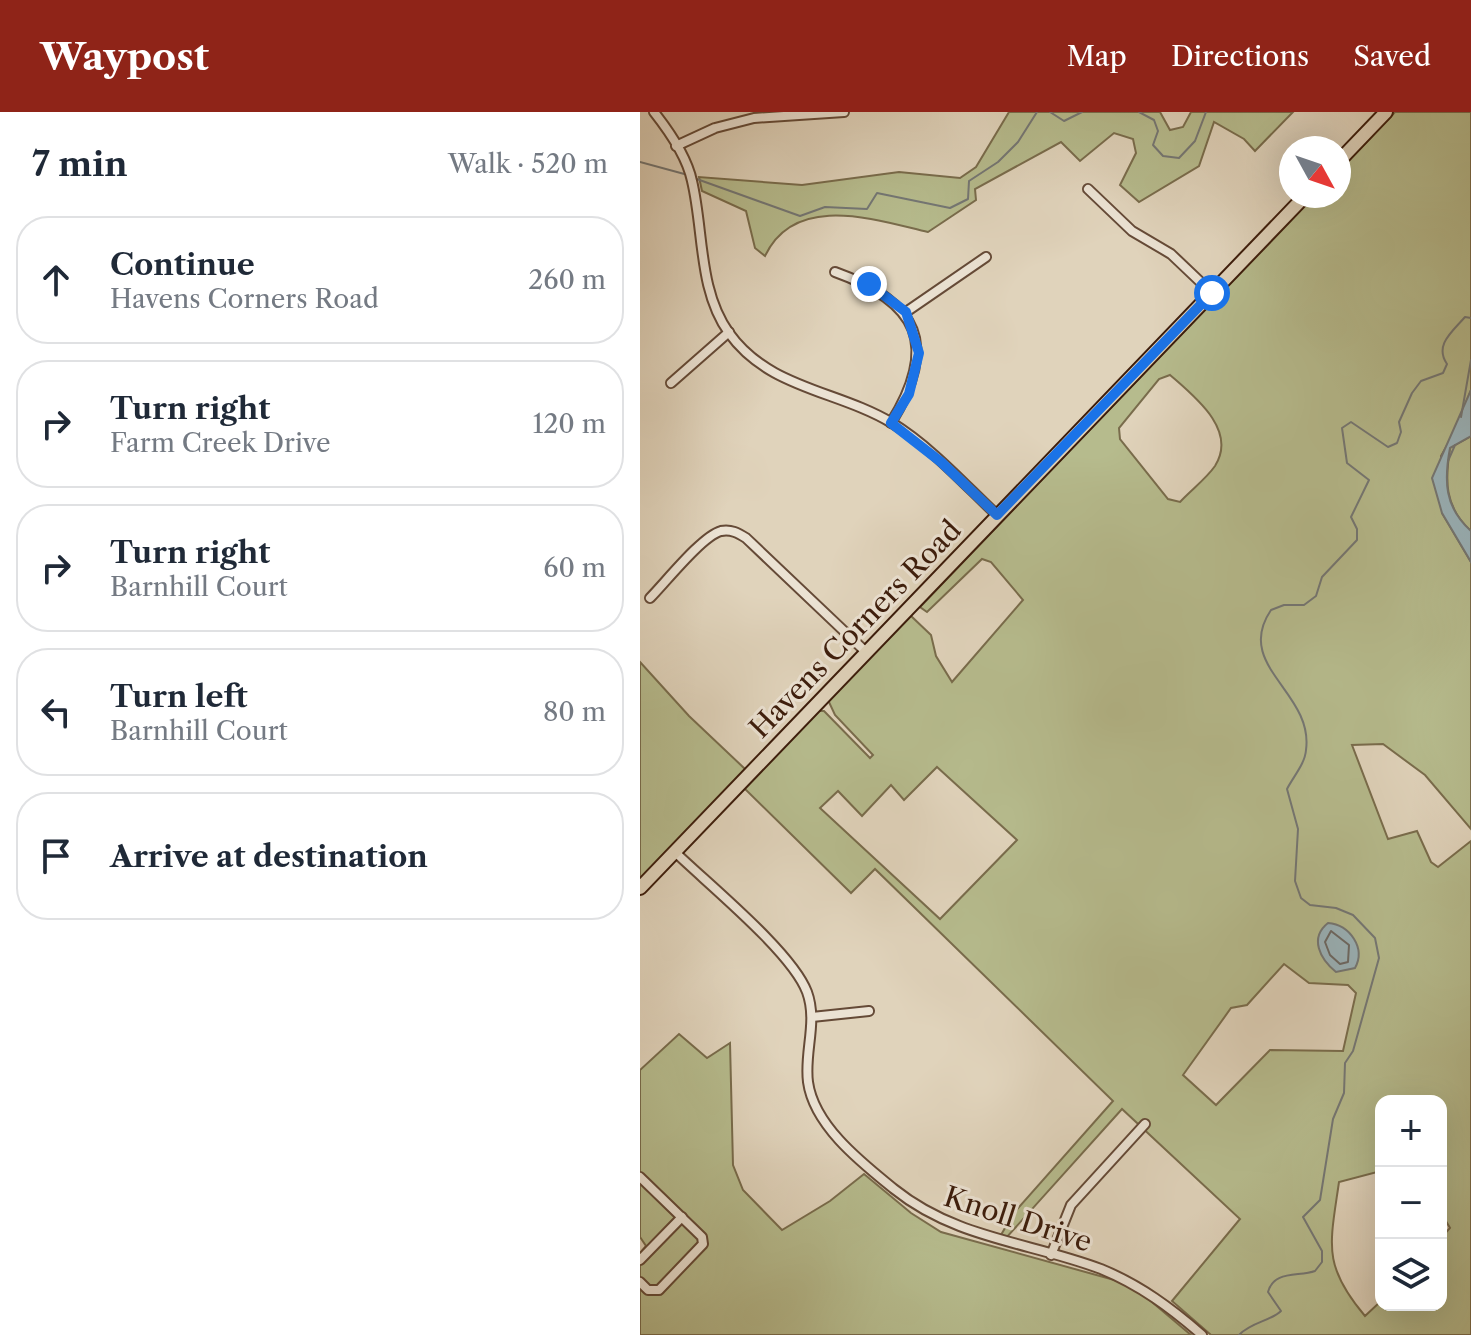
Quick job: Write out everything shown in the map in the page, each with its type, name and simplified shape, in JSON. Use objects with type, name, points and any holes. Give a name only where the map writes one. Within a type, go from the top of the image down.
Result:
[{"type":"main road","points":[[1351,148],[1386,112]]},
{"type":"main road","name":"Havens Corners Road","points":[[640,888],[1293,208]]},
{"type":"street","points":[[654,112],[692,178],[712,302],[729,332],[769,371],[891,423],[941,462],[997,515]]},
{"type":"street","points":[[676,146],[715,128],[754,118],[844,112]]},
{"type":"street","points":[[1088,189],[1132,231],[1171,254],[1212,293]]},
{"type":"street","points":[[906,312],[986,257]]},
{"type":"street","points":[[835,272],[869,284],[906,312],[919,353],[909,394],[891,423]]},
{"type":"street","points":[[671,383],[729,332]]},
{"type":"street","points":[[650,598],[708,539],[720,531],[734,531],[746,538],[866,652]]},
{"type":"street","name":"Knoll Drive","points":[[675,852],[789,963],[807,991],[812,1017],[808,1083],[821,1116],[839,1138],[894,1189],[923,1210],[984,1237],[1101,1270],[1141,1288],[1202,1335]]},
{"type":"street","points":[[812,1017],[869,1011]]},
{"type":"street","points":[[1051,1255],[1071,1205],[1145,1124]]},
{"type":"street","points":[[640,1177],[702,1237],[703,1244],[659,1290],[648,1290],[640,1282]]},
{"type":"street","points":[[640,1260],[682,1217]]},
{"type":"green space","points":[[1009,112],[1160,112],[1170,130],[1183,127],[1191,112],[1293,112],[1255,151],[1244,139],[1214,122],[1199,166],[1139,202],[1120,185],[1136,153],[1133,139],[1114,133],[1080,161],[1061,142],[975,189],[976,200],[928,232],[861,217],[816,217],[796,224],[778,236],[765,256],[755,248],[746,211],[702,191],[699,177],[802,185],[899,172],[960,178],[976,167]]},
{"type":"green space","points":[[1395,112],[1471,112],[1471,390],[1441,456],[1442,513],[1471,562],[1471,829],[1425,775],[1383,744],[1352,745],[1388,839],[1417,831],[1431,862],[1438,867],[1471,841],[1471,1335],[1211,1335],[1172,1301],[1240,1219],[1122,1109],[1006,1238],[1001,1235],[1013,1214],[1113,1101],[875,869],[851,893],[743,787],[818,711],[824,711],[870,758],[873,755],[835,715],[828,700],[911,616],[931,635],[936,656],[952,682],[1023,600],[991,562],[982,559],[927,612],[920,607],[1302,208],[1351,208],[1351,158]],"holes":[[[1170,375],[1210,415],[1221,440],[1221,453],[1215,466],[1180,502],[1168,499],[1120,439],[1119,428],[1159,379]],[[937,767],[1017,840],[940,919],[820,808],[838,791],[862,816],[891,785],[904,800]],[[1284,964],[1309,983],[1348,985],[1356,993],[1343,1051],[1270,1050],[1216,1105],[1183,1075],[1231,1008],[1247,1005]]]},
{"type":"green space","points":[[1471,436],[1471,531],[1451,503],[1447,471],[1450,448]]},
{"type":"green space","points":[[640,662],[689,716],[748,769],[640,883]]},
{"type":"green space","points":[[679,1034],[707,1058],[730,1043],[733,1165],[743,1190],[782,1230],[830,1201],[864,1174],[911,1213],[941,1232],[1118,1281],[1146,1297],[1191,1335],[640,1335],[640,1253],[646,1246],[640,1237],[640,1070]]},
{"type":"water","points":[[1471,390],[1471,436],[1450,448],[1447,482],[1455,512],[1471,531],[1471,562],[1442,513],[1432,478]]},
{"type":"water","points":[[1328,923],[1343,928],[1354,939],[1359,953],[1355,968],[1336,972],[1321,955],[1319,935]]},
{"type":"waterway","points":[[694,178],[800,216],[825,207],[867,209],[877,193],[950,208],[968,199],[969,181],[998,162],[1018,142],[1037,112]]},
{"type":"waterway","points":[[1050,112],[1064,121],[1082,112]]},
{"type":"waterway","points":[[1139,112],[1154,120],[1158,131],[1153,145],[1163,156],[1179,158],[1195,141],[1206,112]]},
{"type":"waterway","points":[[640,162],[688,175]]},
{"type":"waterway","points":[[1239,1335],[1281,1311],[1268,1292],[1275,1280],[1315,1271],[1322,1262],[1322,1251],[1303,1217],[1320,1200],[1333,1119],[1344,1093],[1345,1063],[1353,1051],[1379,958],[1375,938],[1353,915],[1336,908],[1310,905],[1301,898],[1295,881],[1298,829],[1287,789],[1305,755],[1305,730],[1299,712],[1267,664],[1262,647],[1262,630],[1271,610],[1284,605],[1304,605],[1316,596],[1322,577],[1357,540],[1357,529],[1351,517],[1369,480],[1347,463],[1342,428],[1351,422],[1388,447],[1397,443],[1401,432],[1399,422],[1412,393],[1421,381],[1443,373],[1447,364],[1442,351],[1446,339],[1465,317],[1471,318]]},
{"type":"waterway","points":[[1461,417],[1471,360]]},
{"type":"waterway","points":[[1448,461],[1455,445]]},
{"type":"route","points":[[869,284],[906,312],[919,353],[909,394],[891,423],[941,462],[997,515],[1212,293]]}]
